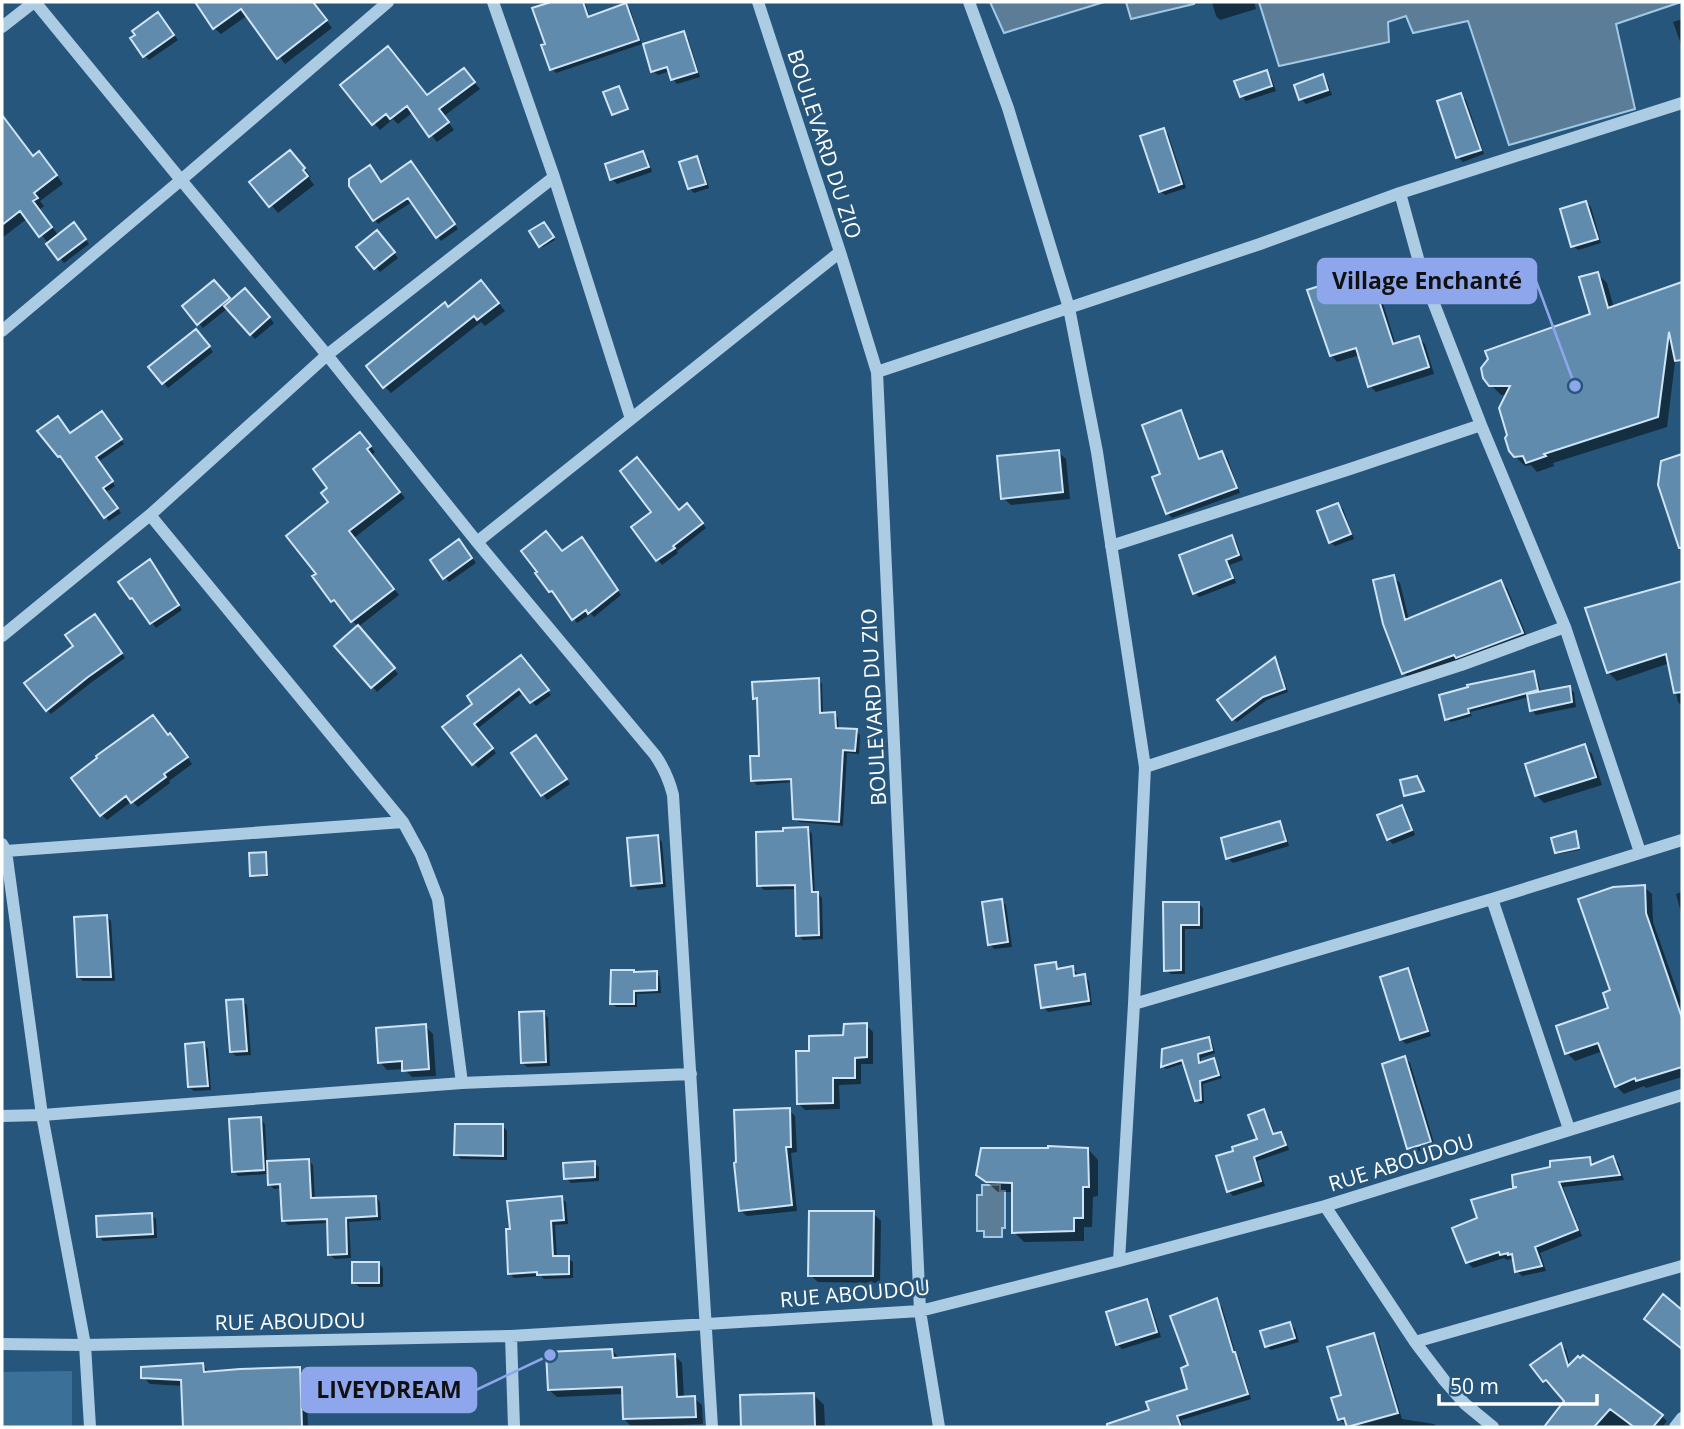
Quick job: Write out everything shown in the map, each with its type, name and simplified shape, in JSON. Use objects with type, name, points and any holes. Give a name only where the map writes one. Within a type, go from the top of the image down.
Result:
[{"type":"street","points":[[2,27],[35,2],[665,770],[670,780],[674,808],[712,1427]]},
{"type":"street","points":[[2,331],[388,2]]},
{"type":"street","points":[[493,2],[554,177],[631,419]]},
{"type":"street","name":"BOULEVARD DU ZIO","points":[[758,2],[877,372],[920,1311],[939,1427]]},
{"type":"street","points":[[969,2],[1008,108],[1069,308],[1097,452],[1145,767],[1119,1261]]},
{"type":"street","points":[[877,372],[1260,244],[1400,193],[1682,106]]},
{"type":"street","points":[[2,636],[150,514],[327,355],[554,177]]},
{"type":"street","points":[[1400,193],[1417,258],[1565,627],[1640,852]]},
{"type":"street","points":[[477,542],[840,252]]},
{"type":"street","points":[[1111,546],[1482,425]]},
{"type":"street","points":[[150,514],[403,822],[421,855],[438,899],[462,1083]]},
{"type":"street","points":[[1145,767],[1461,665],[1565,627]]},
{"type":"street","points":[[90,1427],[85,1345],[42,1115],[4,848],[403,822]]},
{"type":"street","points":[[1134,1003],[1492,900],[1682,840]]},
{"type":"street","points":[[1492,900],[1569,1129]]},
{"type":"street","points":[[2,1116],[462,1083],[691,1074]]},
{"type":"street","name":"RUE ABOUDOU","points":[[2,1344],[85,1345],[511,1336],[920,1311],[1325,1206],[1682,1095]]},
{"type":"street","points":[[1325,1206],[1415,1342],[1454,1393],[1493,1427]]},
{"type":"street","points":[[1415,1342],[1682,1266]]},
{"type":"street","points":[[511,1336],[514,1427]]},
{"type":"street","points":[[1675,1427],[1682,1418]]},
{"type":"shaded area","points":[[990,2],[1104,2],[1004,33]]},
{"type":"shaded area","points":[[1126,2],[1194,2],[1194,4],[1131,19]]},
{"type":"shaded area","points":[[1259,2],[1681,2],[1616,24],[1635,109],[1509,145],[1468,21],[1413,33],[1406,16],[1388,22],[1389,42],[1279,66]]},
{"type":"shaded area","points":[[982,1185],[1000,1185],[1000,1191],[1005,1191],[1005,1228],[1002,1228],[1002,1237],[984,1237],[984,1231],[977,1231],[977,1195],[982,1195]]},
{"type":"shaded area","points":[[72,1371],[72,1427],[2,1427],[2,1372]]},
{"type":"building","points":[[195,2],[313,2],[327,20],[277,59],[241,9],[213,29]]},
{"type":"building","points":[[551,2],[583,2],[588,17],[626,3],[639,40],[550,70],[541,45],[545,44],[532,8]]},
{"type":"building","points":[[158,12],[174,35],[143,57],[130,38],[135,35],[132,31]]},
{"type":"building","points":[[684,31],[697,72],[671,80],[667,67],[651,72],[643,44]]},
{"type":"building","points":[[388,46],[427,95],[464,68],[475,82],[439,109],[449,122],[429,137],[407,106],[390,119],[386,114],[372,125],[340,85]]},
{"type":"building","points":[[1267,70],[1272,86],[1240,97],[1234,81]]},
{"type":"building","points":[[1323,74],[1328,90],[1299,100],[1294,85]]},
{"type":"building","points":[[619,86],[628,109],[612,115],[603,92]]},
{"type":"building","points":[[1461,93],[1481,150],[1456,158],[1437,101]]},
{"type":"building","points":[[2,115],[33,156],[39,151],[57,175],[34,193],[38,198],[33,201],[52,227],[39,237],[20,211],[2,225]]},
{"type":"building","points":[[1164,128],[1182,184],[1159,192],[1140,136]]},
{"type":"building","points":[[290,150],[308,176],[269,207],[249,182]]},
{"type":"building","points":[[643,151],[649,167],[610,180],[605,164]]},
{"type":"building","points":[[697,156],[706,184],[688,189],[679,162]]},
{"type":"building","points":[[411,161],[455,224],[436,238],[408,198],[373,221],[349,186],[349,179],[370,165],[381,182]]},
{"type":"building","points":[[1586,201],[1598,239],[1571,247],[1560,209]]},
{"type":"building","points":[[74,222],[86,239],[58,260],[46,244]]},
{"type":"building","points":[[544,222],[554,237],[539,247],[529,231]]},
{"type":"building","points":[[377,230],[395,252],[374,269],[356,247]]},
{"type":"building","points":[[1369,270],[1393,344],[1419,336],[1429,367],[1368,387],[1356,348],[1330,356],[1307,290]]},
{"type":"building","points":[[1598,272],[1608,308],[1682,282],[1682,360],[1675,361],[1669,332],[1658,417],[1544,454],[1546,456],[1526,463],[1523,456],[1514,457],[1509,451],[1499,408],[1510,386],[1489,386],[1483,378],[1481,368],[1488,359],[1485,351],[1590,314],[1579,277]]},
{"type":"building","points":[[214,280],[230,298],[197,325],[182,306]]},
{"type":"building","points":[[481,280],[499,303],[477,320],[474,316],[383,388],[366,366],[445,302],[448,307]]},
{"type":"building","points":[[245,288],[270,317],[250,335],[224,306]]},
{"type":"building","points":[[196,329],[210,346],[162,384],[148,367]]},
{"type":"building","points":[[1181,410],[1199,459],[1222,451],[1237,488],[1166,514],[1152,477],[1160,474],[1142,425]]},
{"type":"building","points":[[102,411],[122,439],[96,457],[113,481],[103,488],[118,508],[104,518],[60,456],[58,457],[37,431],[58,416],[70,433]]},
{"type":"building","points":[[360,432],[371,446],[367,449],[400,492],[349,531],[394,589],[351,622],[334,600],[331,602],[312,576],[316,574],[286,536],[328,502],[321,493],[327,488],[313,469]]},
{"type":"building","points":[[1059,450],[1063,492],[1001,499],[997,456]]},
{"type":"building","points":[[1682,454],[1682,548],[1679,548],[1658,485],[1661,461]]},
{"type":"building","points":[[637,457],[679,510],[687,503],[703,523],[656,561],[631,527],[651,512],[620,471]]},
{"type":"building","points":[[1338,503],[1351,534],[1329,543],[1317,511]]},
{"type":"building","points":[[546,531],[562,551],[582,537],[618,590],[588,614],[586,610],[572,620],[521,551]]},
{"type":"building","points":[[1232,535],[1239,555],[1226,560],[1233,578],[1193,594],[1179,555]]},
{"type":"building","points":[[459,539],[472,558],[443,579],[430,560]]},
{"type":"building","points":[[150,559],[179,605],[150,624],[118,582]]},
{"type":"building","points":[[1394,575],[1405,620],[1501,580],[1523,633],[1456,658],[1454,655],[1402,674],[1383,624],[1373,580]]},
{"type":"building","points":[[1682,581],[1682,692],[1674,693],[1666,654],[1607,673],[1585,608]]},
{"type":"building","points":[[95,614],[122,653],[46,711],[24,683],[73,646],[65,635]]},
{"type":"building","points":[[358,625],[395,668],[371,688],[334,646]]},
{"type":"building","points":[[521,655],[549,690],[530,703],[519,689],[474,724],[493,748],[472,765],[442,727],[472,704],[467,696]]},
{"type":"building","points":[[1275,657],[1285,689],[1263,697],[1232,720],[1217,700]]},
{"type":"building","points":[[1534,671],[1538,690],[1468,709],[1469,713],[1445,720],[1439,695],[1468,687],[1467,685]]},
{"type":"building","points":[[819,678],[820,713],[835,712],[836,728],[857,729],[855,751],[843,750],[839,822],[793,819],[791,779],[751,781],[750,756],[759,756],[757,698],[753,699],[752,682]]},
{"type":"building","points":[[1570,686],[1572,702],[1530,711],[1527,694]]},
{"type":"building","points":[[153,715],[188,757],[131,803],[126,796],[100,816],[71,778],[97,758],[96,756]]},
{"type":"building","points":[[536,735],[567,779],[541,796],[511,753]]},
{"type":"building","points":[[1585,744],[1596,777],[1535,796],[1525,764]]},
{"type":"building","points":[[1417,776],[1424,791],[1404,796],[1400,780]]},
{"type":"building","points":[[1402,805],[1412,830],[1387,840],[1377,815]]},
{"type":"building","points":[[1280,821],[1286,841],[1226,859],[1221,838]]},
{"type":"building","points":[[808,827],[812,892],[818,892],[819,935],[796,936],[795,885],[757,886],[756,832]]},
{"type":"building","points":[[1576,831],[1579,848],[1555,853],[1551,838]]},
{"type":"building","points":[[658,835],[662,883],[631,886],[627,838]]},
{"type":"building","points":[[266,852],[267,875],[250,876],[249,853]]},
{"type":"building","points":[[1645,885],[1646,913],[1682,1018],[1682,1067],[1636,1081],[1635,1078],[1615,1087],[1598,1043],[1565,1054],[1556,1026],[1608,1008],[1603,993],[1610,990],[1578,899],[1613,887]]},
{"type":"building","points":[[1002,899],[1008,942],[988,945],[982,902]]},
{"type":"building","points":[[1163,902],[1199,902],[1199,925],[1181,925],[1181,970],[1164,971]]},
{"type":"building","points":[[107,915],[111,977],[77,977],[74,917]]},
{"type":"building","points":[[1056,962],[1057,969],[1073,966],[1074,976],[1085,974],[1089,1001],[1041,1008],[1035,965]]},
{"type":"building","points":[[1408,968],[1428,1031],[1400,1040],[1380,977]]},
{"type":"building","points":[[611,970],[657,971],[657,990],[634,991],[634,1004],[610,1004]]},
{"type":"building","points":[[243,999],[247,1051],[230,1052],[226,1000]]},
{"type":"building","points":[[544,1011],[546,1062],[521,1063],[519,1012]]},
{"type":"building","points":[[867,1023],[867,1057],[855,1058],[855,1078],[833,1078],[833,1103],[797,1104],[796,1051],[809,1051],[809,1036],[843,1035],[844,1024]]},
{"type":"building","points":[[426,1024],[429,1069],[402,1071],[402,1061],[378,1063],[376,1028]]},
{"type":"building","points":[[1209,1037],[1212,1050],[1198,1054],[1199,1063],[1214,1058],[1219,1075],[1200,1081],[1201,1100],[1195,1101],[1182,1060],[1161,1067],[1162,1049]]},
{"type":"building","points":[[204,1042],[208,1086],[188,1087],[185,1044]]},
{"type":"building","points":[[1405,1056],[1431,1142],[1407,1149],[1382,1064]]},
{"type":"building","points":[[790,1108],[791,1147],[786,1147],[792,1205],[739,1211],[734,1163],[734,1110]]},
{"type":"building","points":[[1264,1109],[1273,1134],[1281,1132],[1286,1145],[1254,1157],[1261,1181],[1227,1192],[1216,1156],[1233,1151],[1232,1147],[1257,1139],[1248,1115]]},
{"type":"building","points":[[261,1117],[264,1170],[232,1172],[229,1119]]},
{"type":"building","points":[[455,1124],[503,1124],[503,1156],[454,1155]]},
{"type":"building","points":[[981,1148],[1088,1148],[1089,1187],[1083,1187],[1083,1218],[1074,1218],[1074,1231],[1012,1233],[1012,1183],[986,1182],[976,1175]]},
{"type":"building","points":[[1613,1156],[1620,1175],[1559,1182],[1578,1230],[1535,1247],[1542,1266],[1515,1272],[1512,1254],[1500,1255],[1499,1252],[1466,1263],[1452,1228],[1477,1218],[1471,1200],[1517,1187],[1513,1187],[1512,1175],[1550,1167],[1550,1161],[1590,1157],[1591,1165]]},
{"type":"building","points":[[309,1159],[311,1198],[376,1196],[377,1216],[346,1218],[347,1254],[328,1255],[327,1219],[282,1221],[280,1184],[268,1185],[267,1161]]},
{"type":"building","points":[[595,1161],[595,1177],[564,1179],[563,1163]]},
{"type":"building","points":[[562,1196],[564,1220],[551,1221],[553,1256],[569,1256],[569,1274],[508,1274],[506,1229],[510,1229],[507,1201]]},
{"type":"building","points":[[809,1211],[874,1211],[873,1276],[808,1276]]},
{"type":"building","points":[[152,1213],[153,1234],[97,1237],[96,1216]]},
{"type":"building","points":[[352,1262],[379,1262],[379,1283],[352,1283]]},
{"type":"building","points":[[1663,1294],[1682,1310],[1682,1349],[1644,1319]]},
{"type":"building","points":[[1217,1298],[1248,1394],[1177,1416],[1181,1427],[1107,1427],[1107,1424],[1149,1410],[1146,1402],[1187,1389],[1181,1368],[1188,1365],[1170,1316]]},
{"type":"building","points":[[1147,1299],[1157,1332],[1116,1345],[1106,1312]]},
{"type":"building","points":[[1290,1322],[1295,1338],[1265,1347],[1260,1331]]},
{"type":"building","points":[[1374,1333],[1398,1413],[1347,1427],[1344,1418],[1338,1420],[1331,1398],[1341,1395],[1327,1347]]},
{"type":"building","points":[[1561,1343],[1568,1366],[1578,1356],[1580,1358],[1583,1355],[1663,1415],[1653,1427],[1634,1427],[1610,1409],[1594,1427],[1544,1427],[1564,1401],[1546,1380],[1543,1382],[1530,1365]]},
{"type":"building","points":[[612,1349],[613,1358],[675,1354],[677,1397],[695,1396],[696,1417],[623,1419],[622,1387],[548,1390],[546,1352]]},
{"type":"building","points":[[203,1363],[204,1372],[300,1367],[302,1427],[183,1427],[181,1380],[141,1378],[141,1367]]},
{"type":"building","points":[[814,1393],[815,1427],[741,1427],[740,1395]]},
{"type":"place","name":"Village Enchanté","points":[[1575,386]]},
{"type":"place","name":"LIVEYDREAM","points":[[550,1355]]}]
